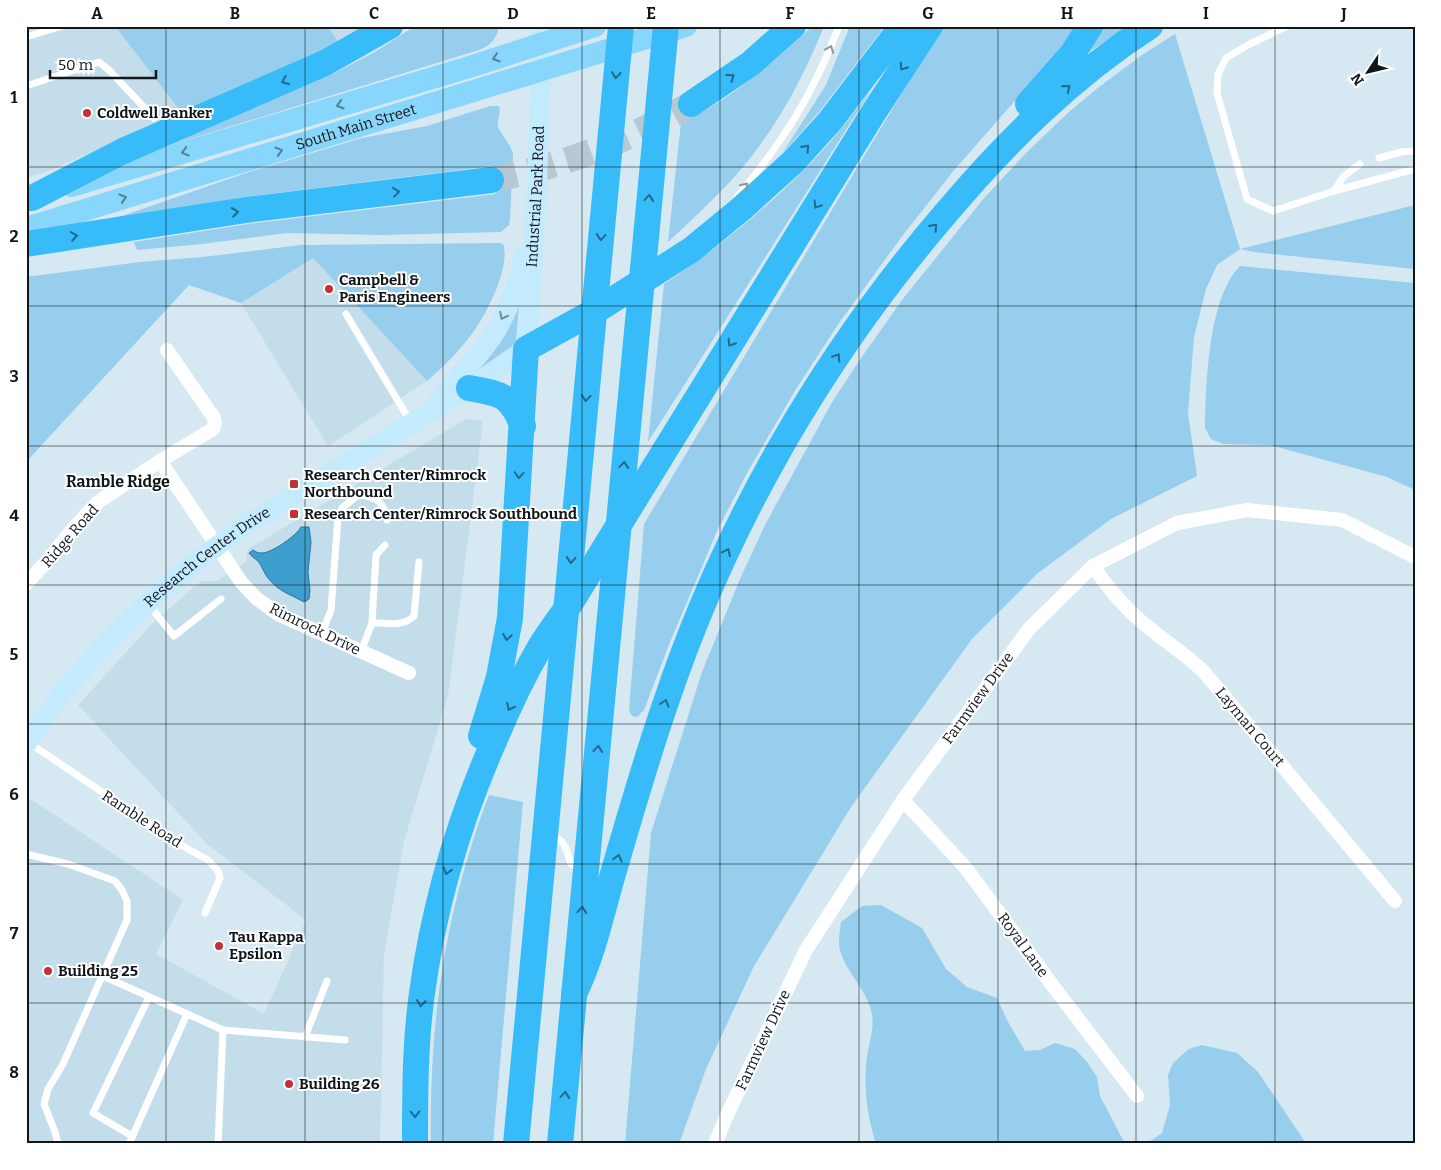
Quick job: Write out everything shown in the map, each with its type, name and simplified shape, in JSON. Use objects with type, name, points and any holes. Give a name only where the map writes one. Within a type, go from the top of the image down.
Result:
[{"type":"highway","points":[[29,199],[123,151],[325,63],[390,26]]},
{"type":"highway","points":[[516,1144],[621,26]]},
{"type":"highway","points":[[560,1144],[666,26]]},
{"type":"highway","points":[[691,104],[750,64],[793,26]]},
{"type":"highway","points":[[415,1144],[415,1085],[422,994],[434,924],[462,825],[482,734],[499,677],[508,632],[523,426],[526,349],[600,308],[691,250],[741,209],[794,161],[835,114],[901,26]]},
{"type":"highway","points":[[462,825],[489,751],[540,648],[570,604],[867,123],[930,26]]},
{"type":"highway","points":[[971,184],[981,158],[1073,52],[1090,26]]},
{"type":"highway","points":[[574,994],[585,972],[665,704],[689,639],[734,537],[785,440],[836,357],[883,290],[971,184],[1058,95],[1091,68],[1150,26]]},
{"type":"highway","points":[[26,244],[246,210],[491,180]]},
{"type":"highway","points":[[469,388],[499,394],[509,401],[515,408],[523,426]]},
{"type":"main road","points":[[527,26],[542,34]]},
{"type":"main road","name":"South Main Street","points":[[26,228],[686,26]]},
{"type":"main road","name":"South Main Street","points":[[29,199],[476,65],[542,34],[589,28]]},
{"type":"main road","name":"Industrial Park Road","points":[[526,349],[535,222],[542,34]]},
{"type":"main road","name":"Research Center Drive","points":[[419,419],[482,350],[500,322],[514,291],[535,222]]},
{"type":"main road","name":"Research Center Drive","points":[[27,743],[64,690],[99,651],[148,603],[216,545],[469,388],[526,349]]},
{"type":"street","name":"Ridge Road","points":[[26,584],[98,502],[210,431],[215,423],[214,418],[167,350]]},
{"type":"street","name":"Rimrock Drive","points":[[160,461],[241,582],[256,598],[278,614],[409,673]]},
{"type":"street","name":"Farmview Drive","points":[[715,1144],[806,950],[903,800],[1029,629],[1093,566],[1177,522],[1247,510],[1342,520],[1415,557]]},
{"type":"street","name":"Layman Court","points":[[1093,566],[1112,592],[1134,615],[1187,656],[1204,672],[1395,901]]},
{"type":"street","name":"Royal Lane","points":[[903,800],[965,867],[1137,1096]]},
{"type":"lane","points":[[26,37],[62,26]]},
{"type":"lane","points":[[732,202],[767,160],[794,121],[817,80],[839,26]]},
{"type":"lane","points":[[1287,26],[1226,58],[1218,74],[1217,93],[1248,199],[1273,211],[1334,191],[1415,169]]},
{"type":"lane","points":[[26,86],[99,62],[109,70],[154,118]]},
{"type":"lane","points":[[1379,158],[1401,152],[1415,151]]},
{"type":"lane","points":[[1334,191],[1344,176],[1360,164]]},
{"type":"lane","points":[[691,250],[720,216]]},
{"type":"lane","points":[[346,314],[419,419]]},
{"type":"lane","points":[[322,633],[331,610],[338,517],[342,508],[358,495],[368,496],[380,502],[386,510],[386,520]]},
{"type":"lane","points":[[361,652],[372,623],[376,555],[385,545]]},
{"type":"lane","points":[[372,623],[409,622],[414,616],[419,562]]},
{"type":"lane","points":[[148,603],[174,636],[221,599]]},
{"type":"lane","name":"Ramble Road","points":[[27,743],[179,844],[208,860],[218,870],[220,878],[205,913]]},
{"type":"lane","points":[[545,834],[558,838],[567,850],[571,864],[586,871]]},
{"type":"lane","points":[[26,854],[68,864],[115,881],[127,901],[127,920],[63,1064],[48,1088],[44,1104],[58,1144]]},
{"type":"lane","points":[[103,976],[222,1030],[345,1040]]},
{"type":"lane","points":[[305,1037],[327,980]]},
{"type":"lane","points":[[132,1136],[93,1113],[149,997]]},
{"type":"lane","points":[[128,1144],[187,1014]]},
{"type":"lane","points":[[218,1144],[222,1030]]},
{"type":"shaded area","points":[[26,26],[115,26],[181,112],[54,169],[26,178]]},
{"type":"shaded area","points":[[115,26],[327,26],[340,44],[181,112]]},
{"type":"shaded area","points":[[327,26],[369,26],[340,44]]},
{"type":"shaded area","points":[[415,26],[499,26],[497,35],[492,41],[479,50],[141,154],[331,75],[375,52]]},
{"type":"shaded area","points":[[813,26],[824,26],[805,69],[770,131],[742,169],[668,242],[681,123],[734,92]]},
{"type":"shaded area","points":[[850,26],[885,26],[819,112],[782,154],[826,85]]},
{"type":"shaded area","points":[[942,26],[1076,26],[1064,45],[955,169],[903,235],[841,320],[796,389],[747,473],[718,529],[670,642],[644,710],[637,717],[632,716],[629,710],[644,524]]},
{"type":"shaded area","points":[[1101,26],[1128,26],[1080,58]]},
{"type":"shaded area","points":[[1175,34],[1240,249],[1217,265],[1206,289],[1194,337],[1188,413],[1197,476],[1111,519],[1038,573],[972,639],[851,807],[754,966],[706,1069],[679,1144],[625,1144],[651,833],[702,672],[740,579],[765,525],[831,404],[857,364],[902,300],[985,197],[1027,152],[1070,111],[1142,55]]},
{"type":"shaded area","points":[[872,89],[648,442],[664,284],[736,231],[787,187],[822,152]]},
{"type":"shaded area","points":[[490,106],[499,106],[498,126],[511,147],[513,154],[509,225],[501,232],[381,235],[287,233],[137,250],[134,242],[248,224],[496,194],[492,166],[244,197],[93,226],[252,171],[362,138],[427,126]]},
{"type":"shaded area","points":[[1415,205],[1415,269],[1240,249]]},
{"type":"shaded area","points":[[503,244],[505,258],[499,282],[486,312],[461,348],[427,381],[313,258],[241,303],[189,285],[26,462],[26,277],[140,262],[203,257],[301,245]]},
{"type":"shaded area","points":[[313,258],[427,381],[328,446],[241,303]]},
{"type":"shaded area","points":[[1240,266],[1415,283],[1415,490],[1387,477],[1270,445],[1223,444],[1211,439],[1205,428],[1206,389],[1211,343],[1221,299],[1229,280]]},
{"type":"shaded area","points":[[521,287],[516,340],[510,350],[461,382]]},
{"type":"shaded area","points":[[466,419],[483,421],[448,696],[404,841],[384,955],[380,1144],[26,1144],[26,796],[183,900],[156,954],[264,1014],[306,920],[207,844],[78,705],[151,625],[201,581],[217,581],[246,562],[248,549]]},
{"type":"shaded area","points":[[301,527],[309,527],[311,542],[308,572],[310,591],[309,599],[304,602],[276,587],[258,561],[249,553],[253,550],[261,553],[277,547],[289,539]]},
{"type":"shaded area","points":[[489,795],[523,802],[493,1144],[431,1144],[433,1053],[443,966],[461,881]]},
{"type":"shaded area","points":[[881,905],[922,928],[946,969],[967,987],[997,998],[1025,1051],[1040,1050],[1055,1043],[1075,1049],[1097,1077],[1100,1096],[1124,1142],[1135,1144],[876,1144],[868,1112],[866,1090],[866,1067],[871,1038],[872,1013],[864,993],[844,960],[839,941],[841,922],[862,906]]},
{"type":"shaded area","points":[[1202,1045],[1237,1053],[1258,1072],[1305,1142],[1309,1144],[1144,1144],[1162,1133],[1170,1105],[1168,1075],[1173,1063],[1189,1049]]},
{"type":"tunnel","points":[[491,180],[544,167],[594,151],[642,130],[691,104]]},
{"type":"place","name":"Coldwell Banker","points":[[87,113]]},
{"type":"place","name":"Campbell & Paris Engineers","points":[[329,289]]},
{"type":"place","name":"Research Center/Rimrock Northbound","points":[[294,484]]},
{"type":"place","name":"Research Center/Rimrock Southbound","points":[[294,514]]},
{"type":"place","name":"Tau Kappa Epsilon","points":[[219,946]]},
{"type":"place","name":"Building 25","points":[[48,971]]},
{"type":"place","name":"Building 26","points":[[289,1084]]},
{"type":"district","name":"Ramble Ridge","points":[[118,481]]}]
